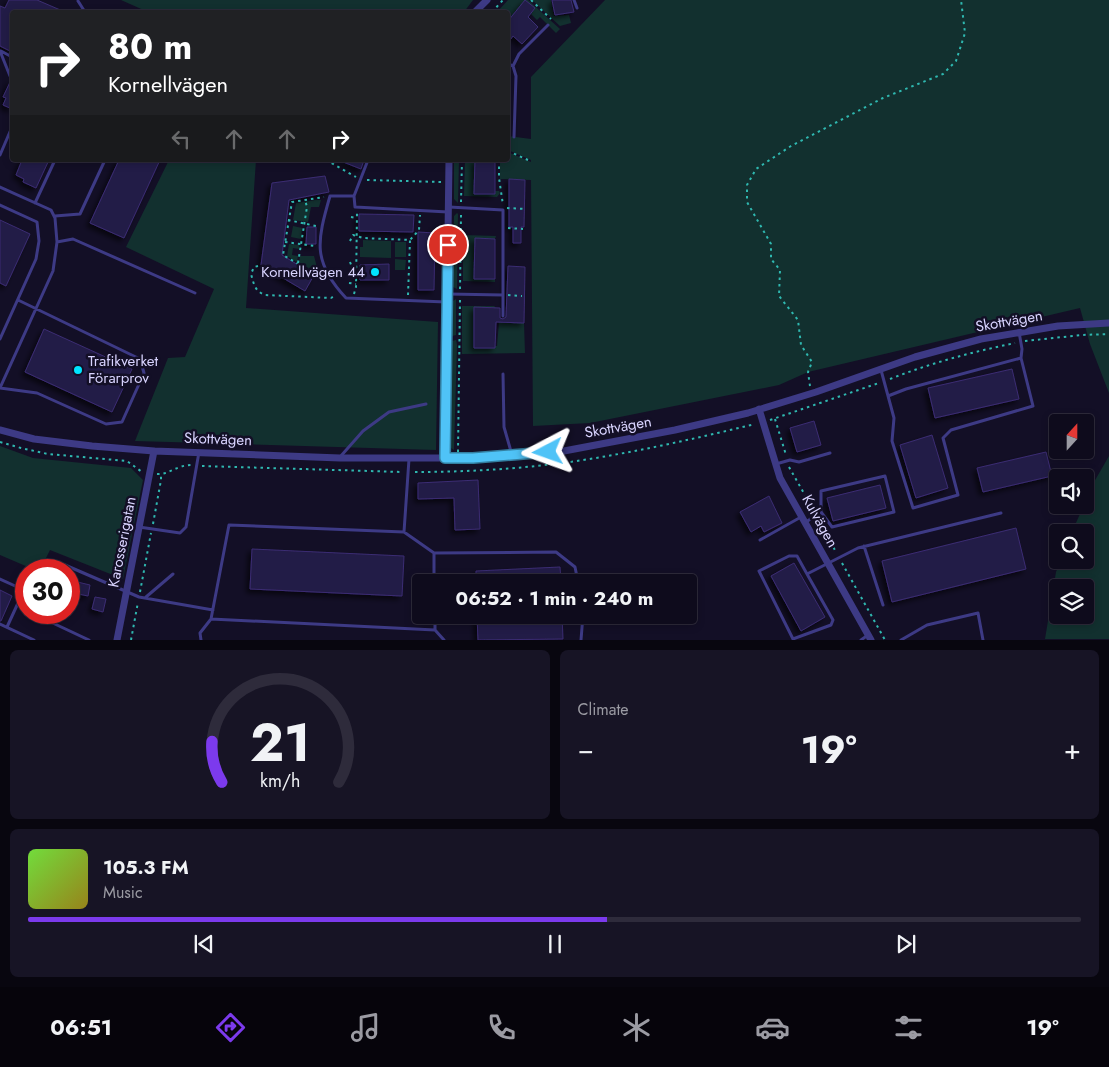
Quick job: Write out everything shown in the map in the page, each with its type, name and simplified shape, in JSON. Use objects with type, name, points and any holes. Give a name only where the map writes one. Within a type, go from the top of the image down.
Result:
[{"type":"street","points":[[477,10],[487,0]]},
{"type":"street","points":[[445,458],[449,162]]},
{"type":"street","name":"Skottvägen","points":[[0,430],[46,442],[154,451],[340,458],[459,458],[564,451],[675,430],[759,409],[915,357],[981,339],[1058,326],[1109,322]]},
{"type":"street","name":"Kulvägen","points":[[759,409],[780,478],[870,637]]},
{"type":"street","name":"Karosserigatan","points":[[117,640],[154,451]]},
{"type":"lane","points":[[574,0],[577,8]]},
{"type":"lane","points":[[514,136],[516,76],[513,66],[519,54],[548,25]]},
{"type":"lane","points":[[0,51],[10,76]]},
{"type":"lane","points":[[0,155],[10,132]]},
{"type":"lane","points":[[36,203],[54,162]]},
{"type":"lane","points":[[55,216],[80,214],[104,162]]},
{"type":"lane","points":[[367,162],[354,196],[355,207],[420,210],[461,208],[503,210],[503,316]]},
{"type":"lane","points":[[0,187],[51,210],[55,216],[57,242],[56,260],[53,270],[36,309],[0,388],[37,393],[106,424],[122,422],[144,373],[140,359],[36,309],[18,300]]},
{"type":"lane","points":[[354,196],[330,196],[321,227],[322,264],[331,282],[346,298],[446,302]]},
{"type":"lane","points":[[0,205],[37,222],[39,241],[36,260],[0,339]]},
{"type":"lane","points":[[57,242],[73,239],[195,293]]},
{"type":"lane","points":[[447,294],[503,295]]},
{"type":"lane","points":[[881,369],[894,418],[892,441],[913,508],[958,495],[943,438],[951,430],[1033,406],[1021,358],[1022,349],[1019,332]]},
{"type":"lane","points":[[888,396],[906,389],[1021,358]]},
{"type":"lane","points":[[503,374],[504,427],[512,455]]},
{"type":"lane","points":[[340,458],[363,431],[389,412],[426,404]]},
{"type":"lane","points":[[139,526],[180,533],[186,527],[199,452]]},
{"type":"lane","points":[[776,465],[788,461],[799,462],[830,452]]},
{"type":"lane","points":[[404,532],[410,458]]},
{"type":"lane","points":[[885,476],[894,512],[832,527],[820,512],[821,491],[885,476]]},
{"type":"lane","points":[[760,540],[820,512]]},
{"type":"lane","points":[[807,574],[828,562],[864,546],[1001,513]]},
{"type":"lane","points":[[201,640],[200,633],[211,619],[229,525],[404,532],[434,553],[556,552],[575,567],[576,574]]},
{"type":"lane","points":[[864,546],[883,605]]},
{"type":"lane","points":[[434,553],[434,574]]},
{"type":"lane","points":[[789,556],[798,556],[807,574],[833,620],[831,625],[793,639],[759,571],[789,556]]},
{"type":"lane","points":[[80,571],[139,597],[213,610]]},
{"type":"lane","points":[[146,598],[173,574]]},
{"type":"lane","points":[[0,579],[24,590],[7,628]]},
{"type":"lane","points":[[901,640],[927,625],[978,613],[983,640]]},
{"type":"lane","points":[[211,619],[436,630]]},
{"type":"lane","points":[[0,624],[34,640]]},
{"type":"lane","points":[[53,624],[89,640]]},
{"type":"lane","points":[[436,624],[436,630],[444,640]]},
{"type":"lane","points":[[581,640],[582,624]]},
{"type":"lane","points":[[909,636],[911,640]]},
{"type":"lane","points":[[861,640],[870,637]]},
{"type":"path","points":[[494,10],[503,0]]},
{"type":"path","points":[[531,0],[552,20],[548,25]]},
{"type":"path","points":[[811,393],[808,372],[812,362],[801,345],[798,320],[779,296],[780,270],[771,259],[771,244],[747,202],[748,185],[756,169],[791,146],[883,98],[943,74],[956,61],[965,33],[962,0]]},
{"type":"path","points":[[510,152],[528,160]]},
{"type":"path","points":[[329,162],[360,180],[442,182]]},
{"type":"path","points":[[460,471],[462,162]]},
{"type":"path","points":[[500,162],[499,178],[503,210],[507,208],[524,209]]},
{"type":"path","points":[[327,274],[316,274],[283,254],[292,202],[330,196]]},
{"type":"path","points":[[298,263],[307,207],[305,200]]},
{"type":"path","points":[[353,298],[357,269],[357,207]]},
{"type":"path","points":[[408,301],[410,240],[420,230],[420,210]]},
{"type":"path","points":[[351,217],[357,218]]},
{"type":"path","points":[[288,220],[321,227]]},
{"type":"path","points":[[503,228],[523,229]]},
{"type":"path","points":[[350,241],[352,235],[363,238],[410,240]]},
{"type":"path","points":[[285,242],[321,246]]},
{"type":"path","points":[[350,262],[352,267],[357,269]]},
{"type":"path","points":[[258,266],[254,267],[251,274],[254,286],[258,292],[265,295],[331,298],[341,293]]},
{"type":"path","points":[[349,284],[356,284]]},
{"type":"path","points":[[503,295],[522,296]]},
{"type":"path","points":[[884,381],[927,365],[1021,342],[1109,334]]},
{"type":"path","points":[[775,418],[792,472],[885,640]]},
{"type":"path","points":[[131,640],[161,474]]},
{"type":"green space","points":[[121,0],[473,0],[466,10],[144,10]]},
{"type":"green space","points":[[508,0],[525,0],[510,19],[510,10],[499,10]]},
{"type":"green space","points":[[525,0],[528,0],[560,29],[556,33],[540,17],[537,20],[531,14],[535,8]]},
{"type":"green space","points":[[532,0],[551,0],[554,16],[569,15],[571,23],[560,26]]},
{"type":"green space","points":[[605,0],[1109,0],[1109,393],[1090,344],[1080,308],[808,372],[779,385],[590,423],[533,426],[531,180],[500,179],[500,162],[510,162],[510,153],[531,162],[531,160],[510,151],[510,136],[531,139],[531,77]]},
{"type":"green space","points":[[168,162],[256,162],[246,308],[438,322],[436,450],[135,441],[168,358],[185,357],[214,289],[126,247]]},
{"type":"green space","points":[[454,162],[459,162],[458,203],[454,199]]},
{"type":"green space","points":[[465,162],[475,162],[474,194],[495,194],[495,191],[500,193],[497,197],[464,196]]},
{"type":"green space","points":[[321,200],[319,207],[311,207],[308,222],[293,220],[296,203]]},
{"type":"green space","points":[[457,213],[457,289],[453,287],[454,216]]},
{"type":"green space","points":[[293,226],[302,228],[301,239],[291,237]]},
{"type":"green space","points":[[463,235],[496,236],[495,239],[475,239],[474,279],[495,279],[495,282],[463,281]]},
{"type":"green space","points":[[363,240],[391,241],[391,258],[360,257],[360,247],[363,247]]},
{"type":"green space","points":[[395,242],[406,242],[406,257],[395,257]]},
{"type":"green space","points":[[289,244],[299,245],[299,249],[293,248],[292,255],[298,256],[297,262],[287,256]]},
{"type":"green space","points":[[300,256],[314,256],[318,271],[316,272],[299,263]]},
{"type":"green space","points":[[395,259],[406,260],[405,270],[395,270]]},
{"type":"green space","points":[[456,299],[456,335],[452,336],[453,301]]},
{"type":"green space","points":[[462,306],[494,306],[498,309],[474,308],[474,348],[494,348],[497,346],[499,322],[524,323],[525,353],[462,354]]},
{"type":"green space","points":[[456,340],[454,450],[451,448],[452,341]]},
{"type":"green space","points":[[0,446],[33,458],[131,468],[143,480],[123,579],[80,562],[80,559],[73,559],[50,550],[46,559],[15,559],[15,561],[0,555]]},
{"type":"green space","points":[[1109,456],[1109,639],[1045,639],[1049,615],[1049,624],[1094,624],[1094,579],[1055,579],[1057,569],[1094,569],[1094,524],[1076,524],[1080,514],[1094,514],[1094,482]]},
{"type":"building","points":[[9,0],[37,0],[60,10],[10,10],[10,51],[0,46],[0,6],[5,8]]},
{"type":"building","points":[[525,0],[535,8],[528,17],[538,27],[522,44],[513,36],[510,40],[510,19]]},
{"type":"building","points":[[552,0],[571,0],[574,12],[555,15]]},
{"type":"building","points":[[10,82],[10,108],[3,105],[6,98],[3,97]]},
{"type":"building","points":[[21,162],[48,162],[36,188],[23,182],[24,179],[16,175]]},
{"type":"building","points":[[118,162],[159,162],[124,238],[90,223]]},
{"type":"building","points":[[343,162],[363,162],[361,169]]},
{"type":"building","points":[[475,162],[495,162],[495,194],[474,194]]},
{"type":"building","points":[[325,176],[329,192],[289,200],[282,255],[314,275],[305,291],[261,265],[272,183]]},
{"type":"building","points":[[509,179],[525,180],[524,227],[521,227],[521,243],[513,243],[513,227],[509,227]]},
{"type":"building","points":[[359,214],[414,215],[413,232],[359,231]]},
{"type":"building","points":[[0,220],[30,234],[6,286],[0,283]]},
{"type":"building","points":[[307,227],[316,227],[316,244],[306,244]]},
{"type":"building","points":[[418,232],[435,233],[434,290],[418,290]]},
{"type":"building","points":[[475,238],[495,239],[495,279],[474,279]]},
{"type":"building","name":"Kornellvägen 44","points":[[389,264],[389,280],[360,280],[360,265]]},
{"type":"building","points":[[508,266],[525,267],[524,323],[496,322],[495,348],[474,348],[474,307],[500,308],[500,318],[506,317]]},
{"type":"building","name":"Trafikverket Förarprov","points":[[44,329],[132,369],[112,412],[25,372]]},
{"type":"building","points":[[1012,369],[1019,399],[935,418],[928,388]]},
{"type":"building","points":[[814,421],[821,445],[797,452],[790,428]]},
{"type":"building","points":[[932,435],[948,488],[916,498],[900,445]]},
{"type":"building","points":[[1046,452],[1050,469],[1049,477],[983,492],[977,468]]},
{"type":"building","points":[[478,480],[480,529],[455,530],[454,498],[418,499],[418,483]]},
{"type":"building","points":[[880,485],[886,508],[833,521],[827,498]]},
{"type":"building","points":[[769,496],[782,523],[764,532],[761,526],[751,532],[740,512]]},
{"type":"building","points":[[1016,528],[1026,569],[892,602],[882,561]]},
{"type":"building","points":[[252,549],[404,556],[402,596],[250,589]]},
{"type":"building","points":[[794,563],[825,617],[801,631],[771,576]]},
{"type":"building","points":[[560,567],[560,574],[476,574],[476,571]]},
{"type":"building","points":[[80,583],[90,585],[88,596],[80,594]]},
{"type":"building","points":[[0,590],[12,596],[1,621],[0,621]]},
{"type":"building","points":[[95,597],[106,599],[103,612],[92,609]]},
{"type":"building","points":[[477,624],[562,624],[563,639],[478,640]]},
{"type":"place","name":"Kornellvägen 44","points":[[375,272]]},
{"type":"place","name":"Trafikverket Förarprov","points":[[78,370]]},
{"type":"route","points":[[448,245],[445,458],[473,458],[548,452]]}]
